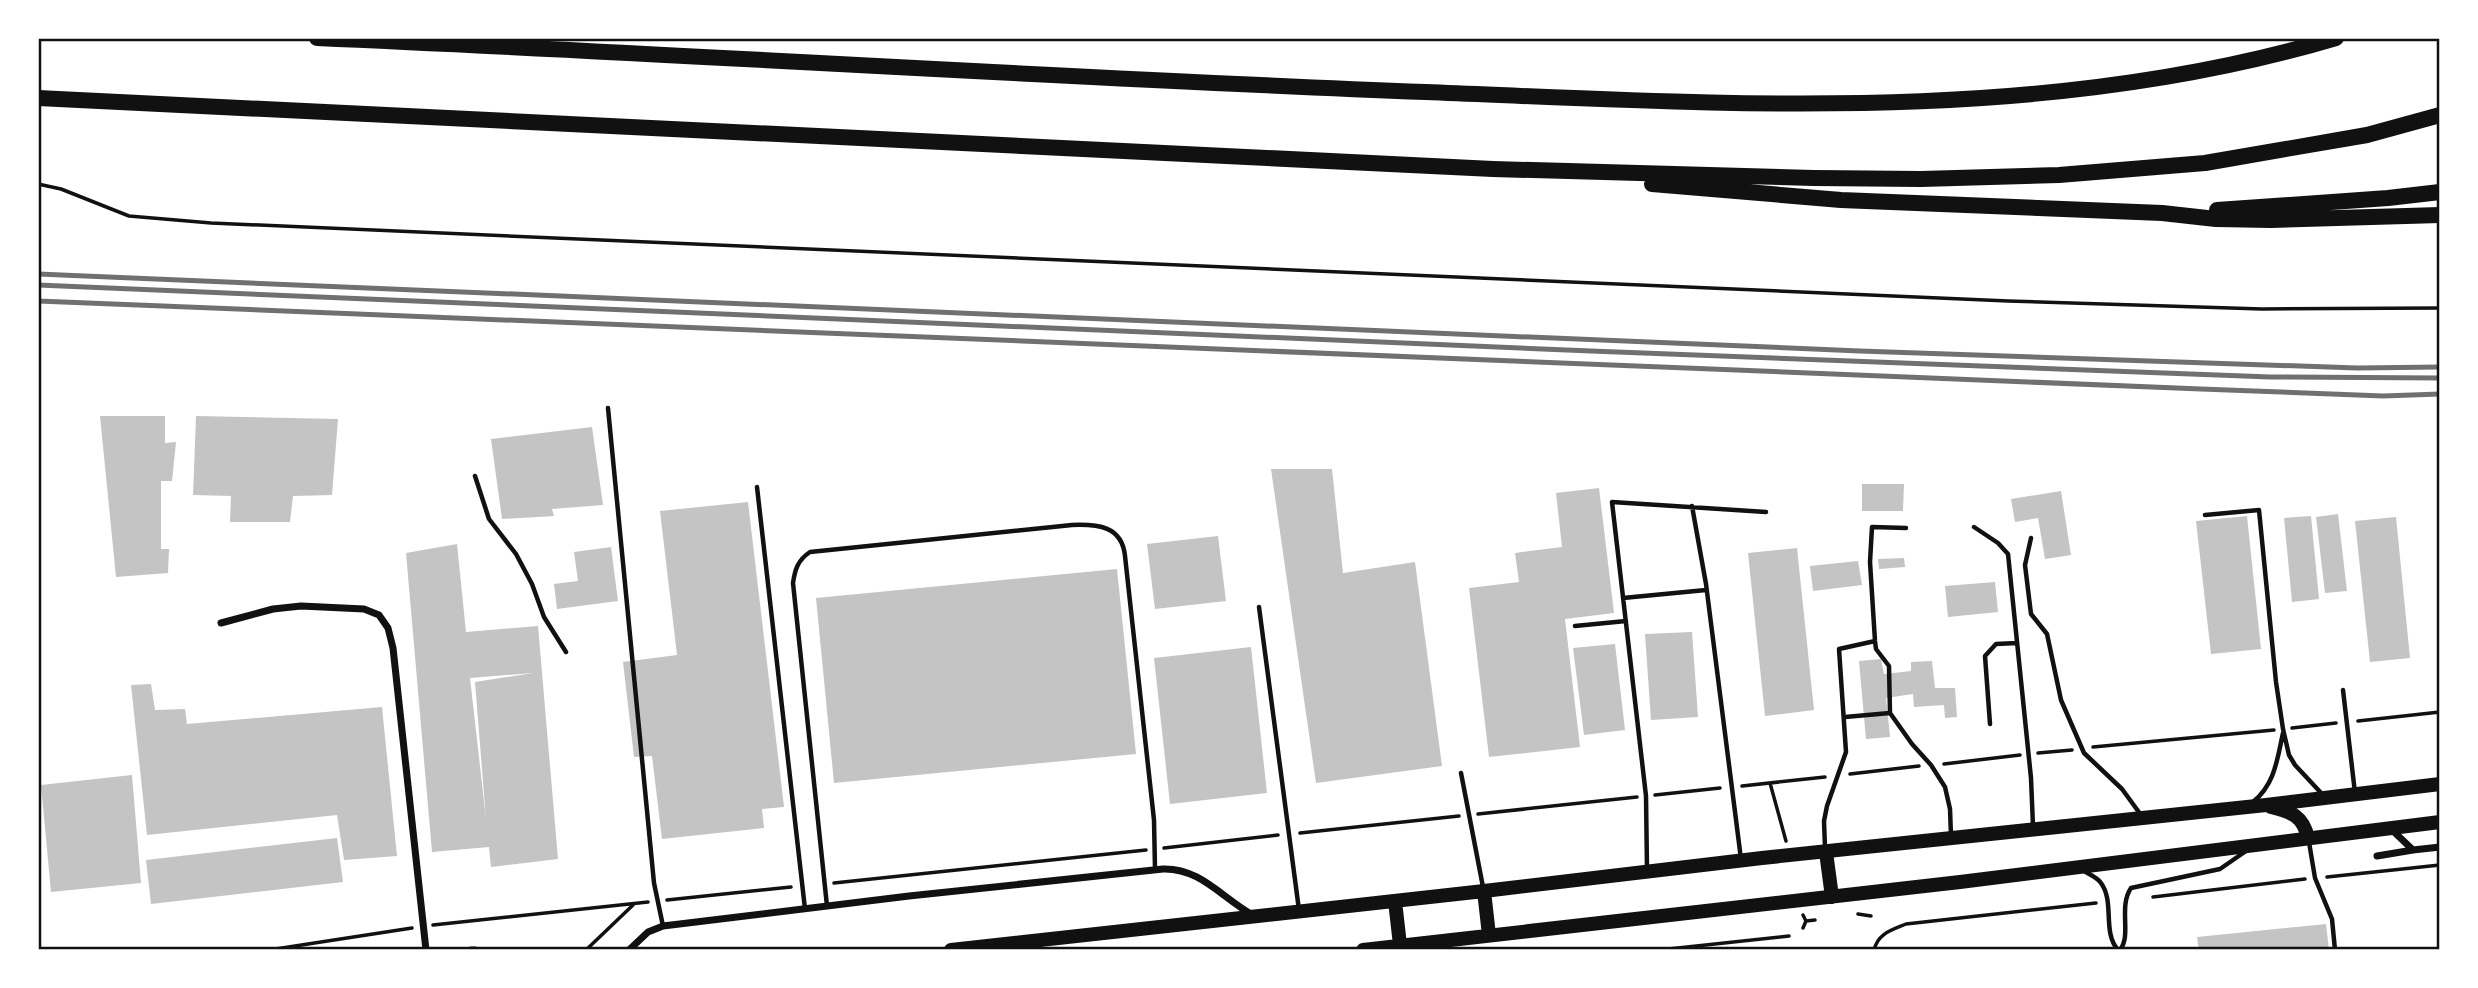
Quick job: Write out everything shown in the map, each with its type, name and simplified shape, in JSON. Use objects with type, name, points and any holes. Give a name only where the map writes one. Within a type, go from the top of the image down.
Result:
[{"type":"highway","points":[[317,38],[984,73],[1725,103],[1940,102],[2025,96],[2153,79],[2298,50],[2336,38]]},
{"type":"highway","points":[[361,40],[392,38]]},
{"type":"highway","points":[[38,98],[1493,169],[1814,178],[2059,175],[2205,163],[2367,135],[2440,115]]},
{"type":"highway","points":[[1493,169],[1841,200],[2162,213],[2216,219],[2440,215]]},
{"type":"highway","points":[[2162,213],[2440,192]]},
{"type":"main road","points":[[951,950],[1741,860],[2266,806],[2440,784]]},
{"type":"main road","points":[[2266,806],[2286,810],[2298,817],[2306,827],[2308,838]]},
{"type":"main road","points":[[1363,950],[1832,897],[2440,821]]},
{"type":"main road","points":[[1826,852],[1832,897]]},
{"type":"main road","points":[[1484,891],[1489,935]]},
{"type":"main road","points":[[1395,901],[1400,947]]},
{"type":"main road","points":[[1096,933],[1098,950]]},
{"type":"street","points":[[221,623],[273,609],[301,606],[364,609],[379,615],[388,628],[393,648],[426,950]]},
{"type":"street","points":[[2389,827],[2413,850]]},
{"type":"street","points":[[2376,856],[2440,846]]},
{"type":"street","points":[[629,950],[648,932],[663,926],[1154,870],[1178,869],[1192,874],[1210,884],[1232,904],[1254,916]]},
{"type":"lane","points":[[608,408],[654,883],[663,926]]},
{"type":"lane","points":[[475,476],[489,519],[516,554],[532,584],[544,617],[566,652]]},
{"type":"lane","points":[[757,488],[805,909]]},
{"type":"lane","points":[[1647,871],[1646,796],[1612,502],[1766,512]]},
{"type":"lane","points":[[1692,506],[1706,590],[1741,860]]},
{"type":"lane","points":[[2206,515],[2259,510],[2276,682],[2289,755],[2326,798]]},
{"type":"lane","points":[[827,906],[793,583],[795,569],[801,558],[810,552],[1072,525],[1090,524],[1117,534],[1124,546],[1154,820],[1154,870]]},
{"type":"lane","points":[[1906,528],[1872,527],[1870,562],[1876,649],[1889,666],[1890,713],[1945,787],[1950,809],[1951,839]]},
{"type":"lane","points":[[1974,527],[1998,543],[2008,554],[2029,754],[2033,830]]},
{"type":"lane","points":[[2031,538],[2025,565],[2031,614],[2047,634],[2061,699],[2082,749],[2122,789],[2143,818]]},
{"type":"lane","points":[[1623,598],[1706,590]]},
{"type":"lane","points":[[1259,607],[1299,911]]},
{"type":"lane","points":[[1575,626],[1626,621]]},
{"type":"lane","points":[[1826,852],[1824,821],[1846,752],[1839,649],[1875,641]]},
{"type":"lane","points":[[1990,724],[1986,656],[1996,644],[2017,643]]},
{"type":"lane","points":[[2343,690],[2355,794]]},
{"type":"lane","points":[[1845,717],[1890,713]]},
{"type":"lane","points":[[2247,807],[2263,794],[2273,778],[2283,729]]},
{"type":"lane","points":[[1461,773],[1467,815],[1484,891]]},
{"type":"lane","points":[[2308,838],[2315,878],[2332,919],[2335,950]]},
{"type":"lane","points":[[2075,867],[2102,884],[2107,902],[2111,943],[2119,950],[2124,944],[2125,900],[2131,888],[2220,869],[2255,844]]},
{"type":"path","points":[[38,184],[61,188],[129,216],[211,223],[1994,301],[2262,309],[2440,308]]},
{"type":"path","points":[[824,884],[2440,712]]},
{"type":"path","points":[[1770,783],[1786,841]]},
{"type":"path","points":[[2125,900],[2440,865]]},
{"type":"path","points":[[269,950],[424,926],[802,886]]},
{"type":"path","points":[[1874,950],[1876,941],[1883,934],[1906,925],[2107,902]]},
{"type":"path","points":[[586,950],[634,904]]},
{"type":"path","points":[[1803,914],[1806,921],[1803,928]]},
{"type":"path","points":[[1858,914],[1871,916]]},
{"type":"path","points":[[1806,921],[1815,920]]},
{"type":"path","points":[[1659,950],[1789,936]]},
{"type":"building","points":[[100,416],[165,416],[165,443],[176,442],[172,481],[161,481],[161,549],[169,549],[168,573],[116,577]]},
{"type":"building","points":[[196,416],[338,419],[332,495],[293,496],[290,522],[230,522],[231,496],[193,495]]},
{"type":"building","points":[[592,427],[603,505],[552,509],[554,516],[502,519],[491,439]]},
{"type":"building","points":[[1271,469],[1332,469],[1343,573],[1415,562],[1442,766],[1316,783]]},
{"type":"building","points":[[1862,484],[1904,484],[1903,511],[1862,511]]},
{"type":"building","points":[[1599,488],[1614,613],[1565,619],[1580,747],[1489,757],[1469,588],[1519,582],[1515,553],[1562,547],[1556,493]]},
{"type":"building","points":[[2061,491],[2071,555],[2045,559],[2038,518],[2015,522],[2011,499]]},
{"type":"building","points":[[748,502],[784,807],[762,809],[764,828],[662,839],[652,756],[634,757],[623,662],[677,655],[660,511]]},
{"type":"building","points":[[2338,514],[2347,591],[2325,593],[2316,517]]},
{"type":"building","points":[[2247,516],[2261,649],[2211,654],[2196,521]]},
{"type":"building","points":[[2311,516],[2319,599],[2292,602],[2284,518]]},
{"type":"building","points":[[2396,517],[2410,658],[2370,662],[2355,521]]},
{"type":"building","points":[[1218,536],[1226,601],[1155,609],[1147,544]]},
{"type":"building","points":[[457,544],[466,632],[538,626],[558,859],[491,867],[489,847],[432,852],[406,553]],"holes":[[[533,673],[475,682],[486,819],[470,678]]]},
{"type":"building","points":[[611,547],[618,601],[557,609],[554,584],[578,581],[574,552]]},
{"type":"building","points":[[1797,548],[1814,710],[1765,716],[1748,553]]},
{"type":"building","points":[[1904,558],[1905,567],[1879,569],[1878,559]]},
{"type":"building","points":[[1858,561],[1862,585],[1813,591],[1810,566]]},
{"type":"building","points":[[1117,569],[1136,754],[834,783],[816,598]]},
{"type":"building","points":[[1995,582],[1998,612],[1948,617],[1945,586]]},
{"type":"building","points":[[1692,632],[1698,717],[1651,720],[1645,634]]},
{"type":"building","points":[[1615,644],[1625,730],[1584,735],[1573,648]]},
{"type":"building","points":[[1251,647],[1267,793],[1170,804],[1154,658]]},
{"type":"building","points":[[1881,659],[1884,674],[1911,671],[1911,662],[1932,661],[1935,688],[1955,688],[1957,717],[1945,718],[1944,705],[1914,707],[1913,694],[1886,698],[1890,737],[1866,739],[1859,661]]},
{"type":"building","points":[[151,684],[155,710],[185,709],[187,724],[382,707],[397,856],[344,860],[337,815],[147,835],[131,685]]},
{"type":"building","points":[[132,775],[141,883],[51,892],[41,785]]},
{"type":"building","points":[[337,838],[343,882],[151,904],[146,860]]},
{"type":"building","points":[[2326,924],[2329,950],[2199,950],[2197,937]]},
{"type":"railway","points":[[38,274],[1860,351],[2357,368],[2440,367]]},
{"type":"railway","points":[[38,285],[1591,351],[2270,377],[2440,378]]},
{"type":"railway","points":[[38,301],[2201,389],[2383,396],[2440,394]]}]
